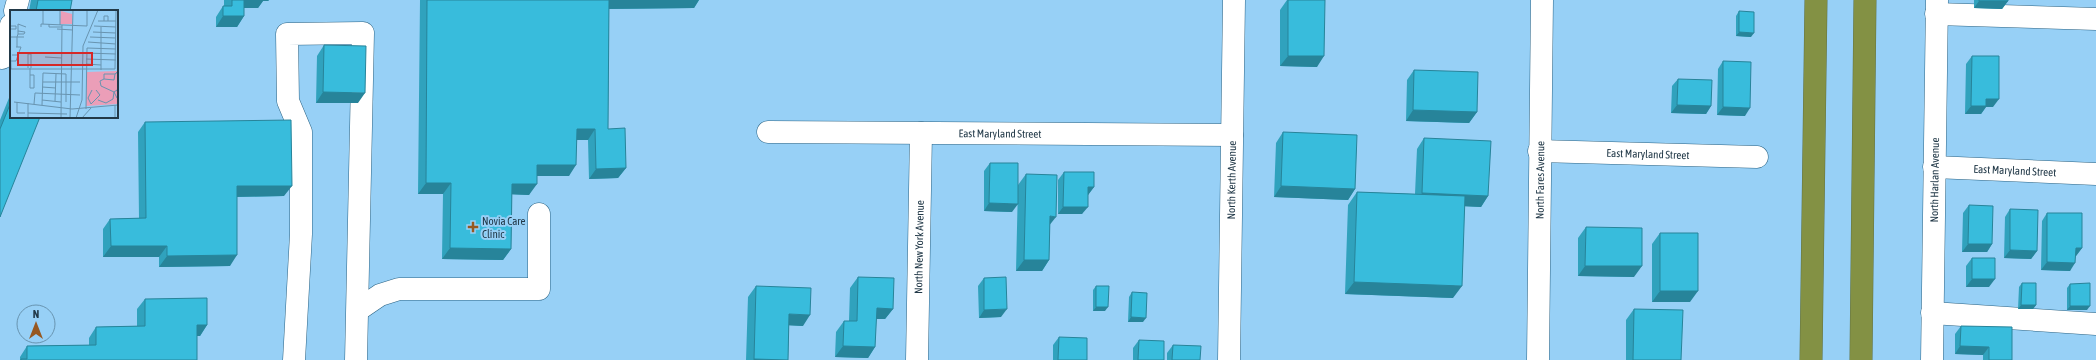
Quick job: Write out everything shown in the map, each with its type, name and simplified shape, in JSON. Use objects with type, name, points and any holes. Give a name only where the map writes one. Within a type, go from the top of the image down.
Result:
[{"type":"highway","points":[[1811,360],[1816,0]]},
{"type":"highway","points":[[1861,360],[1865,0]]},
{"type":"street","points":[[15,10],[18,0]]},
{"type":"street","name":"North Kerth Avenue","points":[[1229,360],[1234,0]]},
{"type":"street","name":"North Fares Avenue","points":[[1538,360],[1539,152],[1542,0]]},
{"type":"street","points":[[1937,7],[2096,19]]},
{"type":"street","name":"North Harlan Avenue","points":[[1932,360],[1937,7]]},
{"type":"street","points":[[1,59],[10,28]]},
{"type":"street","points":[[294,360],[301,234],[302,132],[288,101],[287,34],[364,33],[356,360]]},
{"type":"street","name":"East Maryland Street","points":[[768,132],[1232,135]]},
{"type":"street","name":"North New York Avenue","points":[[917,360],[921,133]]},
{"type":"street","name":"East Maryland Street","points":[[1539,152],[1757,157]]},
{"type":"street","name":"East Maryland Street","points":[[1934,167],[2096,174]]},
{"type":"street","points":[[358,310],[380,296],[398,289],[539,289],[539,214]]},
{"type":"street","points":[[1932,313],[2096,324]]},
{"type":"building","points":[[38,0],[72,0],[70,10],[36,10]]},
{"type":"building","points":[[232,0],[244,0],[244,16],[223,16],[223,6],[232,6]]},
{"type":"building","points":[[427,0],[609,0],[608,129],[625,128],[626,168],[596,169],[595,129],[577,129],[576,165],[537,165],[537,184],[512,184],[511,249],[450,248],[451,183],[426,183]]},
{"type":"building","points":[[1288,0],[1325,0],[1324,56],[1288,56]]},
{"type":"building","points":[[2008,0],[2008,1],[1979,1]]},
{"type":"building","points":[[1739,11],[1754,12],[1754,33],[1739,32]]},
{"type":"building","points":[[324,45],[366,46],[365,93],[323,92]]},
{"type":"building","points":[[1972,56],[1999,56],[1999,99],[1986,99],[1986,106],[1971,106]]},
{"type":"building","points":[[1723,61],[1751,62],[1750,108],[1723,107]]},
{"type":"building","points":[[1414,70],[1478,72],[1477,112],[1413,110]]},
{"type":"building","points":[[1678,79],[1712,80],[1711,106],[1677,105]]},
{"type":"building","points":[[10,104],[10,118],[40,118],[0,217],[0,129]]},
{"type":"building","points":[[291,120],[292,186],[237,186],[237,255],[167,256],[167,246],[111,246],[110,219],[146,218],[145,122]]},
{"type":"building","points":[[1283,132],[1357,135],[1355,189],[1281,186]]},
{"type":"building","points":[[1424,138],[1491,141],[1488,196],[1422,193]]},
{"type":"building","points":[[990,163],[1018,163],[1018,204],[989,203]]},
{"type":"building","points":[[1064,172],[1094,172],[1094,187],[1088,187],[1088,207],[1063,207]]},
{"type":"building","points":[[1026,174],[1057,175],[1056,217],[1050,216],[1049,260],[1024,260]]},
{"type":"building","points":[[1357,192],[1465,196],[1462,286],[1354,282]]},
{"type":"building","points":[[1969,205],[1993,206],[1992,244],[1968,244]]},
{"type":"building","points":[[2010,209],[2038,210],[2037,251],[2010,250]]},
{"type":"building","points":[[2047,213],[2082,213],[2082,248],[2076,248],[2075,263],[2047,262]]},
{"type":"building","points":[[1586,227],[1642,228],[1642,266],[1585,266]]},
{"type":"building","points":[[1660,233],[1698,233],[1698,291],[1660,291]]},
{"type":"building","points":[[1972,258],[1995,258],[1995,279],[1972,279]]},
{"type":"building","points":[[858,277],[894,278],[893,309],[877,308],[875,347],[843,346],[844,321],[857,321]]},
{"type":"building","points":[[1006,277],[1007,309],[984,310],[984,278]]},
{"type":"building","points":[[2022,283],[2036,283],[2036,305],[2021,305]]},
{"type":"building","points":[[2090,283],[2090,306],[2070,306],[2070,284]]},
{"type":"building","points":[[756,286],[811,288],[810,315],[789,314],[788,360],[754,359]]},
{"type":"building","points":[[1096,286],[1109,286],[1108,307],[1096,307]]},
{"type":"building","points":[[1132,292],[1147,293],[1146,318],[1131,317]]},
{"type":"building","points":[[207,298],[207,325],[197,325],[197,360],[21,360],[27,359],[27,346],[96,345],[96,327],[145,326],[145,299]]},
{"type":"building","points":[[1634,309],[1683,310],[1681,360],[1633,360]]},
{"type":"building","points":[[1961,326],[2012,327],[2012,360],[1989,360],[1989,347],[1960,346]]},
{"type":"building","points":[[1059,337],[1087,338],[1087,360],[1058,360]]},
{"type":"building","points":[[1139,340],[1164,341],[1164,360],[1138,360]]},
{"type":"building","points":[[1173,345],[1201,346],[1200,360],[1172,360]]},
{"type":"place","name":"Novia Care Clinic","points":[[473,227]]}]
